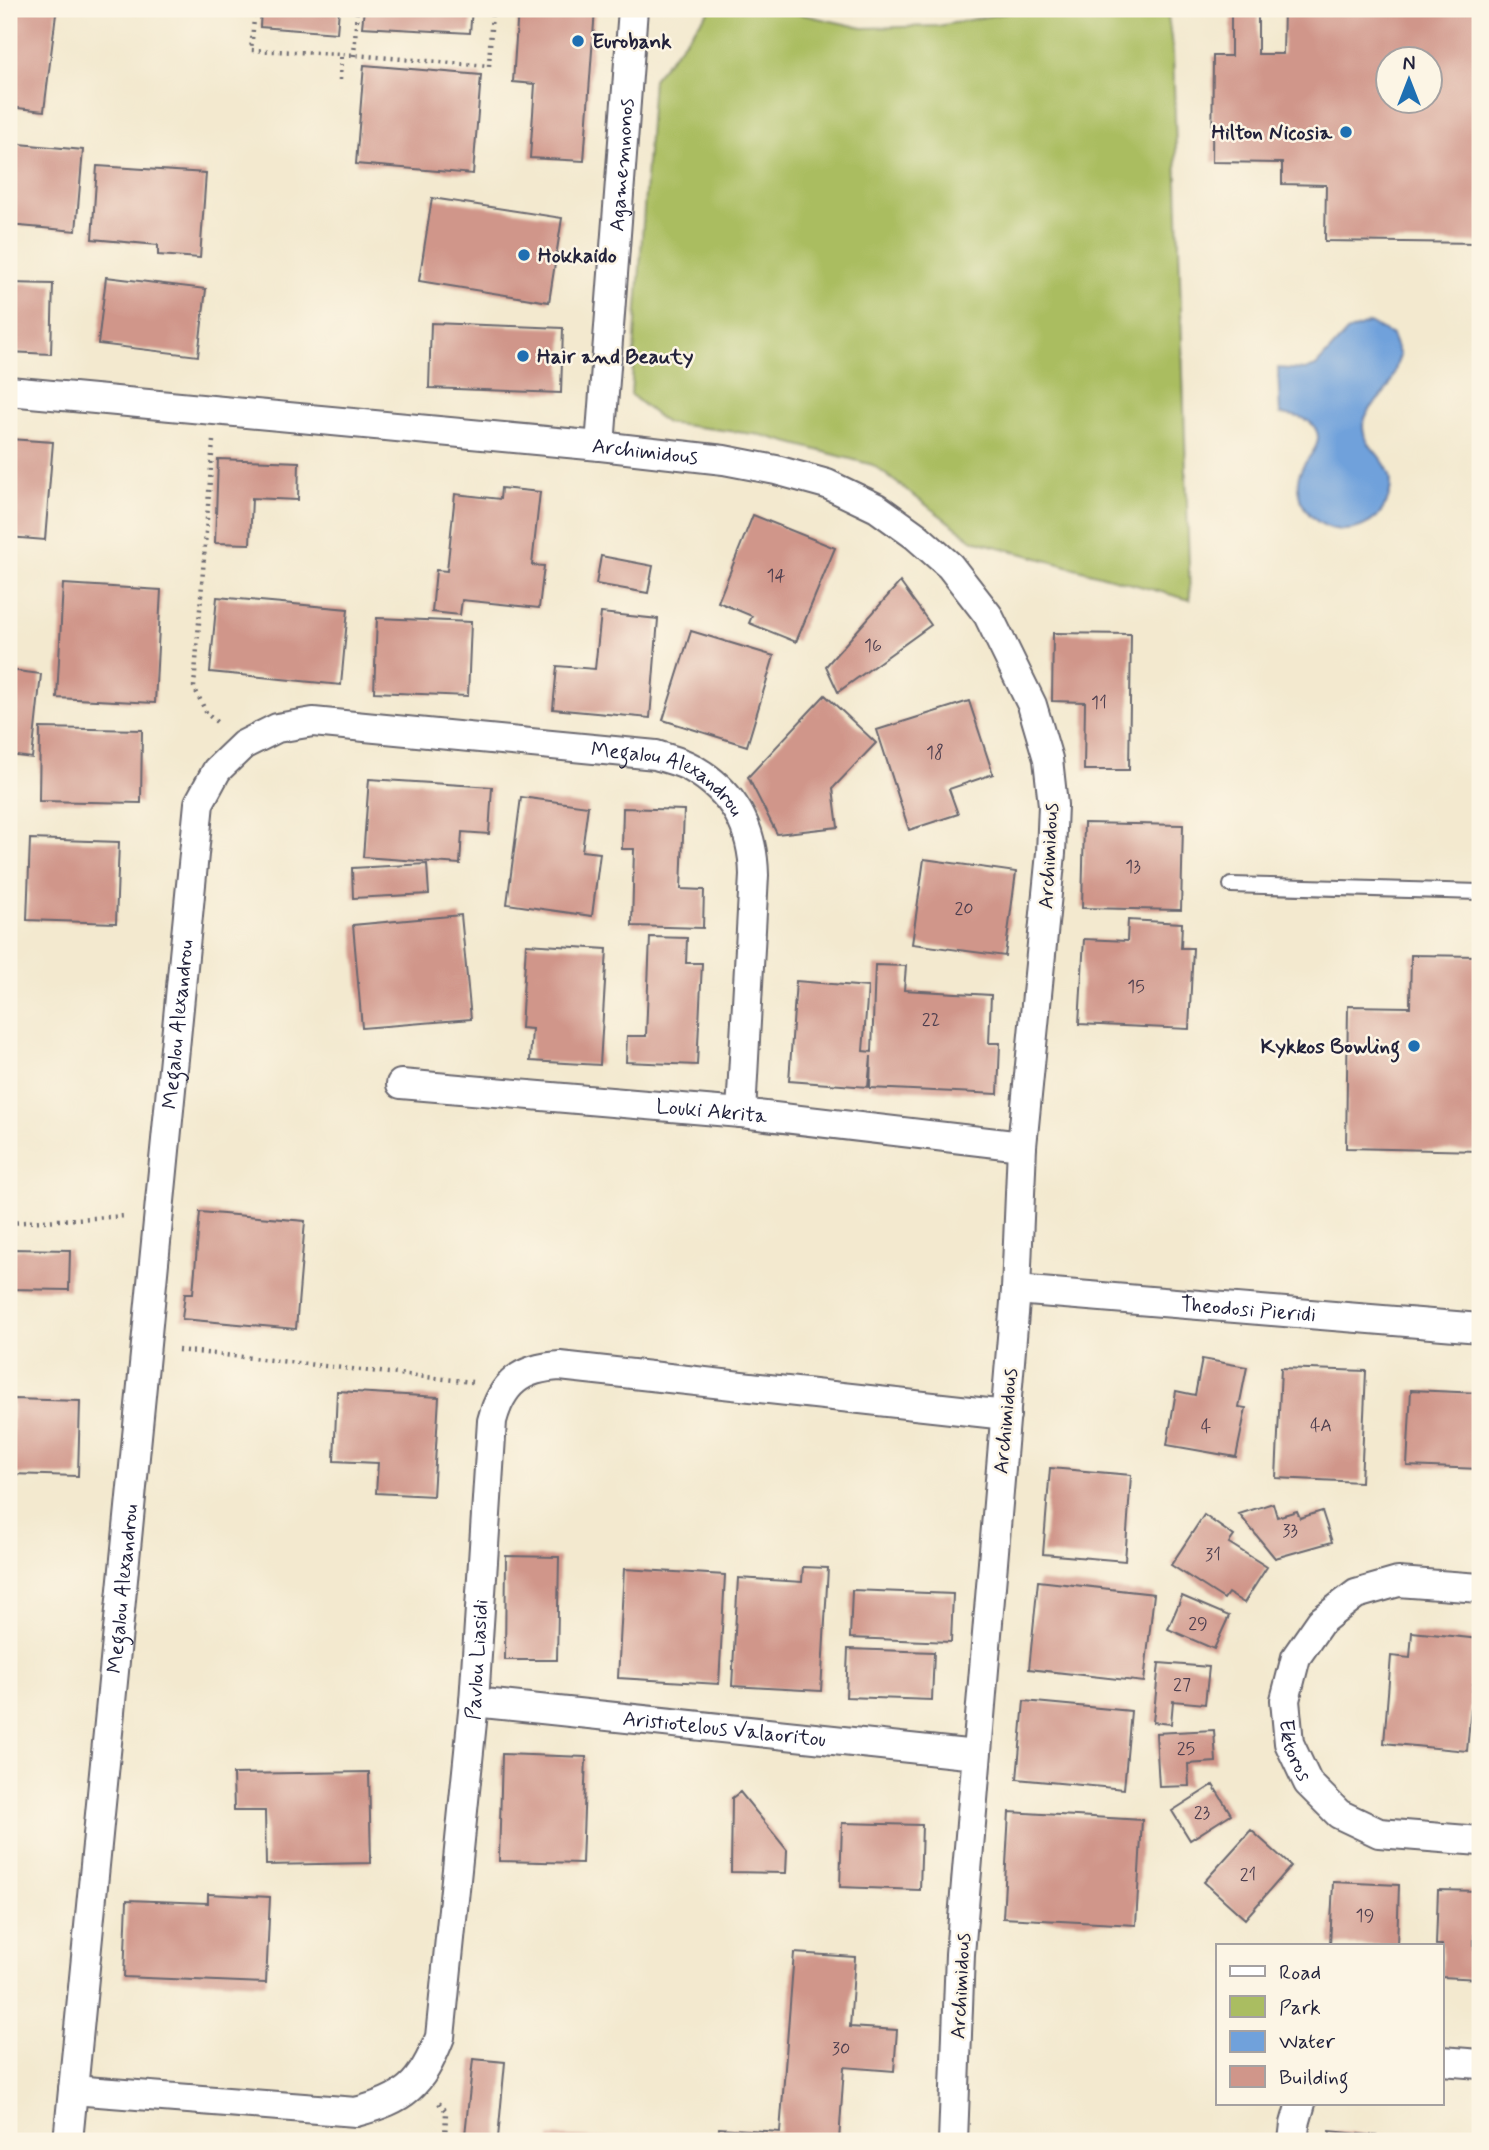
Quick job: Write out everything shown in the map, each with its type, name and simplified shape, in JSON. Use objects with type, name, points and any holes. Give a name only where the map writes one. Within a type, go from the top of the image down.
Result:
[{"type":"street","name":"Agamemnonos","points":[[600,446],[634,9]]},
{"type":"street","name":"Archimidous","points":[[9,391],[600,446],[724,460],[776,470],[827,484],[877,508],[916,536],[950,566],[988,615],[1032,705],[1048,760],[1054,804],[1022,1146],[1016,1290],[960,1954],[953,2141]]},
{"type":"street","name":"Megalou Alexandrou","points":[[68,2141],[200,803],[217,770],[243,745],[276,728],[313,722],[656,755],[691,767],[720,789],[742,818],[754,852],[741,1113]]},
{"type":"street","name":"Louki Akrita","points":[[401,1084],[741,1113],[1022,1146]]},
{"type":"street","name":"Theodosi Pieridi","points":[[1016,1290],[1480,1328]]},
{"type":"street","points":[[508,1386],[522,1374],[540,1367],[560,1366],[1006,1415]]},
{"type":"street","name":"Pavlou Liasidi","points":[[73,2090],[356,2112],[385,2104],[410,2088],[429,2065],[440,2038],[474,1702],[492,1421],[497,1403],[508,1386]]},
{"type":"street","name":"Ektoros","points":[[1480,1588],[1398,1582],[1356,1594],[1321,1620],[1296,1657],[1285,1700],[1289,1743],[1308,1783],[1339,1814],[1379,1833],[1480,1841]]},
{"type":"street","name":"Aristiotelous Valaoritou","points":[[474,1702],[976,1755]]},
{"type":"street","points":[[1444,2062],[1480,2064]]},
{"type":"street","points":[[1293,2141],[1301,2104]]},
{"type":"lane","points":[[1231,885],[1480,892]]},
{"type":"path","points":[[255,9],[251,50],[489,66],[492,9]]},
{"type":"path","points":[[354,56],[356,9]]},
{"type":"path","points":[[340,80],[341,54]]},
{"type":"path","points":[[216,410],[194,687],[207,714],[243,745]]},
{"type":"path","points":[[9,1223],[159,1214]]},
{"type":"path","points":[[146,1347],[508,1386]]},
{"type":"green space","points":[[711,9],[777,9],[863,28],[938,26],[1027,9],[1167,9],[1173,53],[1190,600],[973,540],[873,465],[761,435],[666,423],[631,395],[653,79]]},
{"type":"water","points":[[1369,323],[1392,335],[1400,356],[1389,386],[1370,410],[1363,426],[1369,444],[1387,468],[1390,490],[1384,508],[1373,520],[1363,526],[1339,530],[1317,521],[1302,504],[1298,480],[1317,444],[1317,432],[1306,420],[1280,414],[1278,368],[1305,370],[1316,366],[1347,332]]},
{"type":"building","points":[[9,9],[61,9],[56,14],[44,111],[9,107]]},
{"type":"building","points":[[261,9],[339,9],[337,33],[260,27]]},
{"type":"building","points":[[364,9],[472,9],[470,33],[362,27]]},
{"type":"building","points":[[518,9],[595,9],[584,161],[530,158],[535,84],[513,82]]},
{"type":"building","name":"Hilton Nicosia","points":[[1231,9],[1258,9],[1258,54],[1283,54],[1284,9],[1480,9],[1480,243],[1325,241],[1326,185],[1282,184],[1282,163],[1212,162],[1213,56],[1231,56]]},
{"type":"building","points":[[364,65],[481,75],[473,174],[356,164]]},
{"type":"building","points":[[9,143],[83,150],[76,231],[9,225]]},
{"type":"building","points":[[97,166],[206,173],[200,258],[158,255],[158,245],[92,239]]},
{"type":"building","points":[[432,198],[562,218],[549,302],[419,281]]},
{"type":"building","points":[[106,277],[206,289],[198,356],[98,344]]},
{"type":"building","points":[[9,283],[53,284],[51,354],[9,352]]},
{"type":"building","points":[[431,323],[563,328],[561,393],[429,388]]},
{"type":"building","points":[[9,439],[53,442],[45,540],[9,537]]},
{"type":"building","points":[[218,459],[299,462],[298,500],[252,498],[250,544],[215,543]]},
{"type":"building","points":[[501,488],[540,492],[532,565],[544,566],[539,608],[462,600],[460,615],[432,612],[436,570],[447,571],[455,494],[500,499]]},
{"type":"building","points":[[753,515],[835,548],[796,642],[749,623],[752,616],[718,602]]},
{"type":"building","points":[[601,556],[653,566],[648,593],[596,584]]},
{"type":"building","points":[[900,582],[931,625],[838,692],[826,666]]},
{"type":"building","points":[[63,584],[161,590],[155,703],[57,698]]},
{"type":"building","points":[[217,597],[348,609],[341,685],[210,672]]},
{"type":"building","points":[[601,613],[658,619],[650,718],[553,709],[557,666],[595,669]]},
{"type":"building","points":[[377,618],[471,622],[468,696],[374,692]]},
{"type":"building","points":[[691,631],[774,656],[747,746],[663,720]]},
{"type":"building","points":[[1053,633],[1131,634],[1129,770],[1084,770],[1085,702],[1052,701]]},
{"type":"building","points":[[9,670],[41,674],[32,758],[9,755]]},
{"type":"building","points":[[825,695],[876,743],[833,788],[838,827],[777,834],[748,777]]},
{"type":"building","points":[[969,701],[993,774],[949,789],[958,814],[909,830],[877,730]]},
{"type":"building","points":[[40,728],[142,730],[141,803],[39,801]]},
{"type":"building","points":[[369,779],[492,787],[489,834],[462,832],[460,864],[363,857]]},
{"type":"building","points":[[521,797],[588,806],[582,851],[600,853],[592,916],[507,904]]},
{"type":"building","points":[[623,808],[684,810],[681,889],[704,890],[703,928],[632,926],[634,849],[622,849]]},
{"type":"building","points":[[1084,823],[1183,825],[1181,910],[1082,908]]},
{"type":"building","points":[[30,839],[119,842],[116,923],[27,920]]},
{"type":"building","points":[[924,859],[1016,872],[1005,956],[912,944]]},
{"type":"building","points":[[427,864],[429,894],[353,898],[352,868]]},
{"type":"building","points":[[461,915],[471,1019],[362,1028],[353,925]]},
{"type":"building","points":[[1128,920],[1182,923],[1181,948],[1193,948],[1189,1029],[1079,1024],[1084,939],[1127,941]]},
{"type":"building","points":[[650,937],[687,938],[686,963],[702,963],[697,1065],[626,1062],[627,1036],[646,1036]]},
{"type":"building","points":[[526,944],[607,949],[600,1065],[530,1061],[532,1029],[521,1028]]},
{"type":"building","name":"Kykkos Bowling","points":[[1411,955],[1480,956],[1480,1151],[1346,1148],[1348,1006],[1410,1007]]},
{"type":"building","points":[[875,965],[906,966],[904,990],[991,995],[989,1043],[1000,1043],[998,1094],[870,1088],[871,1056],[868,1087],[789,1081],[796,981],[868,987],[863,1051],[872,1052]]},
{"type":"building","points":[[200,1212],[305,1221],[296,1329],[182,1319],[185,1293],[193,1293]]},
{"type":"building","points":[[9,1249],[70,1250],[69,1290],[9,1289]]},
{"type":"building","points":[[1202,1359],[1247,1367],[1239,1407],[1246,1408],[1236,1457],[1167,1445],[1176,1391],[1195,1395]]},
{"type":"building","points":[[1281,1368],[1366,1371],[1361,1482],[1276,1478]]},
{"type":"building","points":[[1411,1390],[1480,1393],[1480,1469],[1407,1466]]},
{"type":"building","points":[[337,1391],[439,1397],[433,1496],[376,1493],[378,1463],[334,1461]]},
{"type":"building","points":[[13,1399],[80,1401],[78,1476],[11,1474]]},
{"type":"building","points":[[1050,1468],[1131,1475],[1125,1561],[1043,1554]]},
{"type":"building","points":[[1273,1503],[1277,1517],[1297,1511],[1300,1518],[1322,1511],[1332,1542],[1275,1558],[1239,1514]]},
{"type":"building","points":[[1204,1515],[1234,1536],[1229,1543],[1267,1567],[1244,1603],[1228,1593],[1224,1599],[1171,1565]]},
{"type":"building","points":[[506,1556],[559,1557],[557,1660],[505,1660]]},
{"type":"building","points":[[803,1567],[828,1568],[821,1691],[732,1686],[738,1578],[802,1582]]},
{"type":"building","points":[[624,1569],[725,1575],[719,1684],[618,1678]]},
{"type":"building","points":[[1038,1581],[1154,1594],[1144,1682],[1029,1669]]},
{"type":"building","points":[[852,1590],[953,1594],[951,1642],[850,1638]]},
{"type":"building","points":[[1182,1596],[1229,1616],[1214,1649],[1168,1629]]},
{"type":"building","points":[[1412,1632],[1480,1639],[1480,1684],[1473,1684],[1467,1751],[1384,1743],[1391,1656],[1410,1658]]},
{"type":"building","points":[[848,1649],[934,1652],[932,1700],[846,1697]]},
{"type":"building","points":[[1159,1663],[1209,1667],[1205,1704],[1173,1701],[1171,1724],[1153,1722]]},
{"type":"building","points":[[1024,1701],[1131,1711],[1124,1789],[1017,1779]]},
{"type":"building","points":[[1214,1730],[1216,1762],[1188,1764],[1189,1786],[1159,1787],[1156,1733]]},
{"type":"building","points":[[502,1754],[586,1757],[582,1863],[499,1861]]},
{"type":"building","points":[[369,1772],[371,1863],[266,1865],[265,1811],[234,1811],[233,1774]]},
{"type":"building","points":[[1213,1785],[1231,1814],[1190,1840],[1172,1811]]},
{"type":"building","points":[[740,1792],[787,1850],[786,1873],[731,1872],[732,1798]]},
{"type":"building","points":[[1009,1812],[1142,1820],[1136,1925],[1003,1918]]},
{"type":"building","points":[[842,1823],[922,1825],[920,1890],[840,1887]]},
{"type":"building","points":[[1251,1830],[1291,1866],[1245,1919],[1204,1882]]},
{"type":"building","points":[[1333,1882],[1399,1885],[1397,1944],[1330,1944]]},
{"type":"building","points":[[1438,1890],[1480,1891],[1480,1936],[1474,1935],[1474,1950],[1480,1950],[1480,1979],[1444,1977],[1444,1944],[1436,1944]]},
{"type":"building","points":[[208,1894],[270,1897],[266,1983],[124,1977],[127,1900],[208,1903]]},
{"type":"building","points":[[794,1953],[855,1957],[850,2027],[897,2030],[894,2071],[844,2067],[839,2141],[718,2141],[719,2128],[780,2132]]},
{"type":"building","points":[[473,2059],[505,2062],[498,2138],[465,2135]]},
{"type":"building","points":[[1330,2131],[1399,2138],[1398,2141],[1329,2141]]},
{"type":"building","points":[[549,2136],[618,2139],[618,2141],[549,2141]]},
{"type":"place","name":"Eurobank","points":[[578,41]]},
{"type":"place","name":"Hilton Nicosia","points":[[1346,132]]},
{"type":"place","name":"Hokkaido","points":[[524,255]]},
{"type":"place","name":"Hair and Beauty","points":[[523,356]]},
{"type":"place","name":"Kykkos Bowling","points":[[1414,1046]]}]
